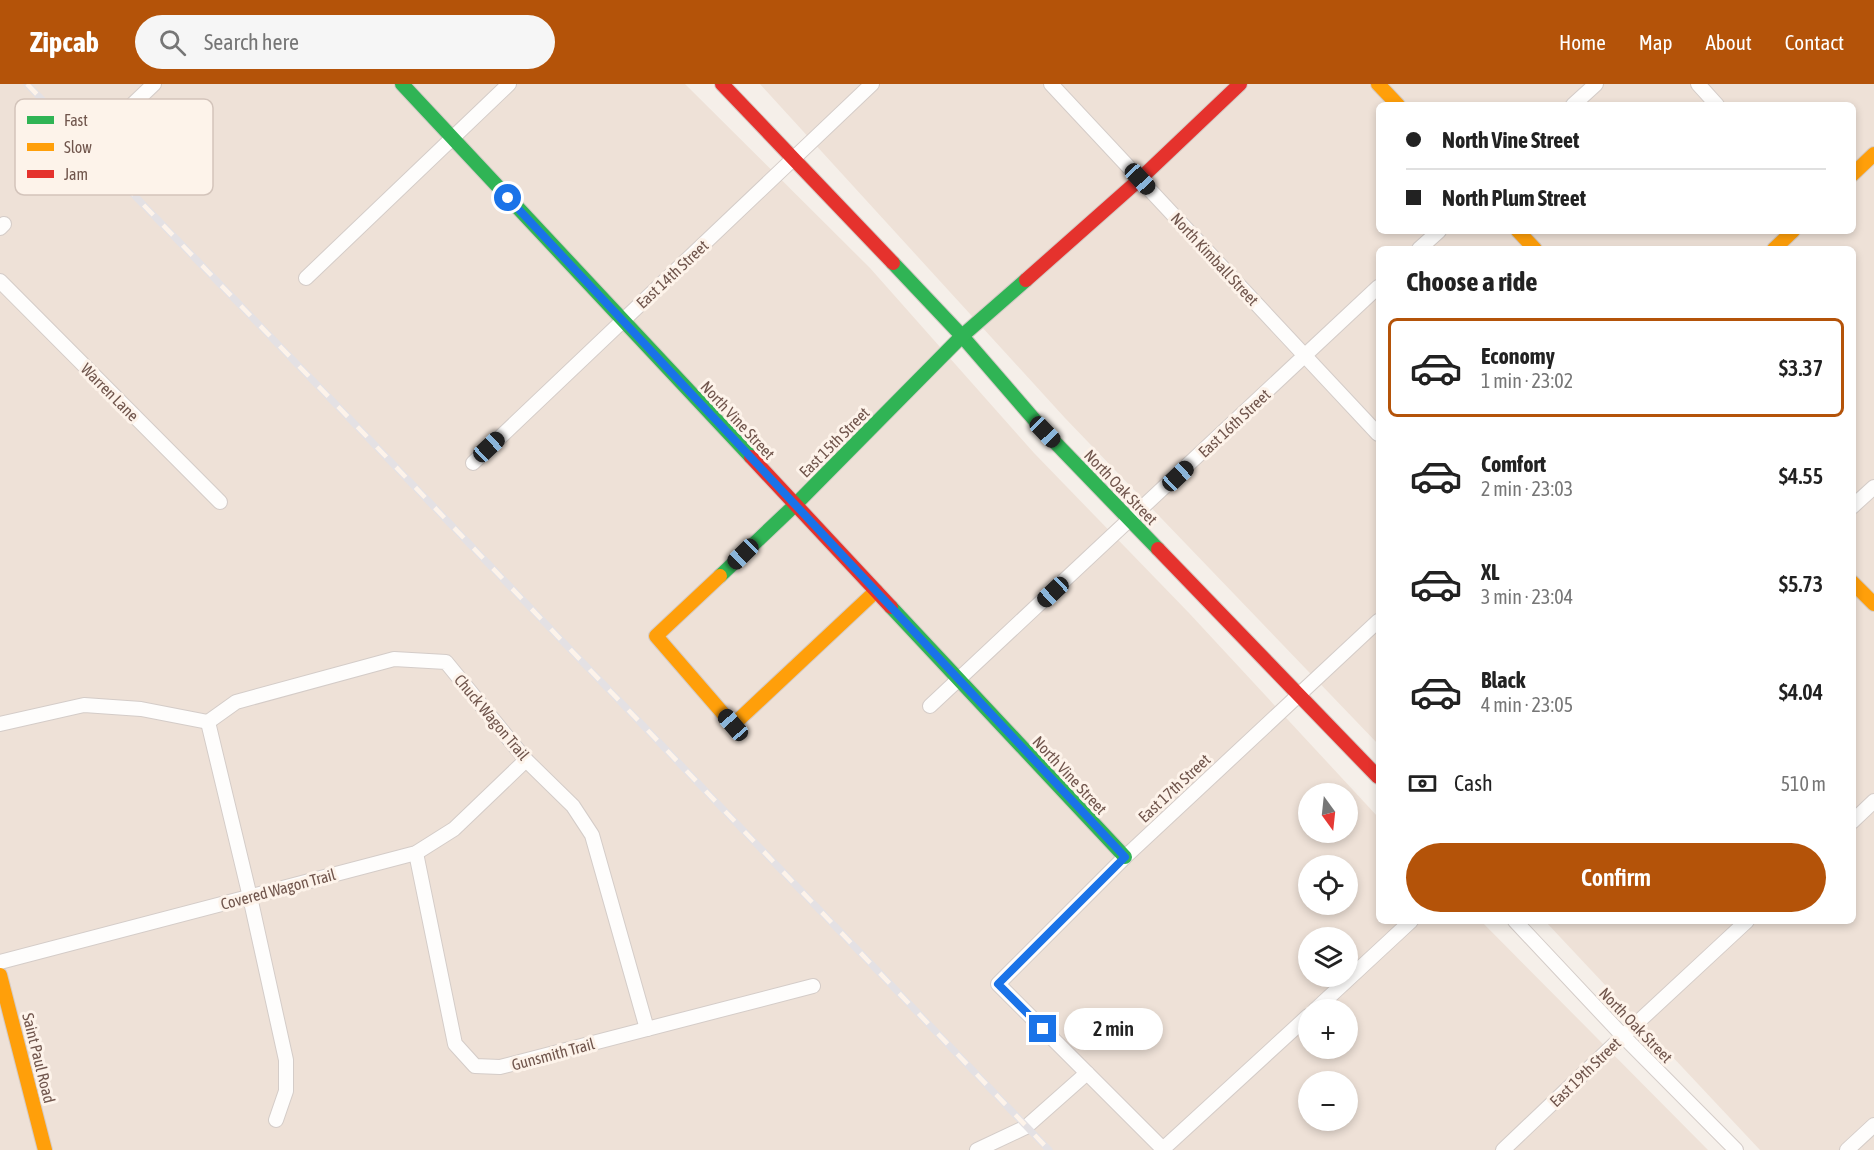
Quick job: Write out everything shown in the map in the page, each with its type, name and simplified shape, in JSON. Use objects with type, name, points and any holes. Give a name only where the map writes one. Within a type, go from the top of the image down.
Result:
[{"type":"street","points":[[138,99],[154,84]]},
{"type":"street","name":"North Vine Street","points":[[402,84],[1125,857]]},
{"type":"street","points":[[306,278],[509,84]]},
{"type":"street","name":"North Oak Street","points":[[722,84],[962,336],[1045,432],[1376,775]]},
{"type":"street","name":"East 14th Street","points":[[473,463],[872,84]]},
{"type":"street","name":"North Kimball Street","points":[[1051,84],[1376,432]]},
{"type":"street","name":"East 15th Street","points":[[876,591],[733,725],[656,636],[795,505],[962,336],[1140,179],[1240,84]]},
{"type":"street","points":[[1378,84],[1395,102]]},
{"type":"street","points":[[1576,102],[1596,84]]},
{"type":"street","points":[[1698,84],[1714,102]]},
{"type":"street","points":[[1856,171],[1874,154]]},
{"type":"street","points":[[1422,246],[1435,234]]},
{"type":"street","points":[[1521,234],[1531,246]]},
{"type":"street","points":[[1777,246],[1790,234]]},
{"type":"street","name":"Warren Lane","points":[[0,281],[220,502]]},
{"type":"street","name":"East 16th Street","points":[[930,706],[1376,289]]},
{"type":"street","points":[[1856,503],[1874,487]]},
{"type":"street","points":[[1856,586],[1874,604]]},
{"type":"street","name":"East 17th Street","points":[[1087,1073],[998,984],[1125,857],[1376,623]]},
{"type":"street","name":"Chuck Wagon Trail","points":[[208,722],[236,702],[394,660],[446,662],[526,760],[573,806],[592,835],[647,1029]]},
{"type":"street","points":[[0,724],[84,705],[141,709],[208,722],[286,1060],[286,1091],[276,1119]]},
{"type":"street","name":"Covered Wagon Trail","points":[[0,962],[416,853],[454,829],[526,760]]},
{"type":"street","points":[[1856,818],[1874,801]]},
{"type":"street","name":"Gunsmith Trail","points":[[416,853],[455,1044],[475,1066],[500,1068],[813,986]]},
{"type":"street","points":[[1327,999],[1409,924]]},
{"type":"street","name":"North Oak Street","points":[[1518,924],[1623,1036],[1736,1150]]},
{"type":"street","name":"East 19th Street","points":[[1503,1150],[1744,924]]},
{"type":"street","name":"Saint Paul Road","points":[[0,975],[7,1028],[45,1150]]},
{"type":"street","points":[[977,1150],[1026,1127],[1087,1073],[1164,1150],[1298,1025]]},
{"type":"street","points":[[1847,1150],[1874,1125]]},
{"type":"shaded area","points":[[0,84],[685,84],[870,268],[1034,453],[1189,613],[1346,783],[1298,783],[1298,843],[1358,843],[1358,795],[1376,815],[1376,924],[1484,924],[1708,1150],[0,1150]]},
{"type":"shaded area","points":[[760,84],[1874,84],[1874,1150],[1760,1150],[1548,924],[1856,924],[1856,246],[1376,246],[1376,742],[1065,418]]},
{"type":"railway","points":[[27,84],[41,99]]},
{"type":"railway","points":[[134,195],[1049,1150]]},
{"type":"traffic: fast","points":[[402,84],[751,457]]},
{"type":"traffic: fast","points":[[893,263],[962,336],[1045,432],[1158,549]]},
{"type":"traffic: fast","points":[[720,576],[795,505],[962,336],[1026,280]]},
{"type":"traffic: fast","points":[[891,607],[1125,857]]},
{"type":"traffic: slow","points":[[1378,84],[1395,102]]},
{"type":"traffic: slow","points":[[1856,171],[1874,154]]},
{"type":"traffic: slow","points":[[1521,234],[1532,246]]},
{"type":"traffic: slow","points":[[1777,246],[1790,234]]},
{"type":"traffic: slow","points":[[720,576],[656,636],[733,725],[876,591]]},
{"type":"traffic: slow","points":[[1856,586],[1874,604]]},
{"type":"traffic: slow","points":[[0,975],[45,1150]]},
{"type":"traffic: jam","points":[[722,84],[893,263]]},
{"type":"traffic: jam","points":[[1026,280],[1140,179],[1240,84]]},
{"type":"traffic: jam","points":[[751,457],[891,607]]},
{"type":"traffic: jam","points":[[1158,549],[1376,775]]},
{"type":"route","points":[[508,198],[1125,857],[998,984],[1043,1029]]}]
